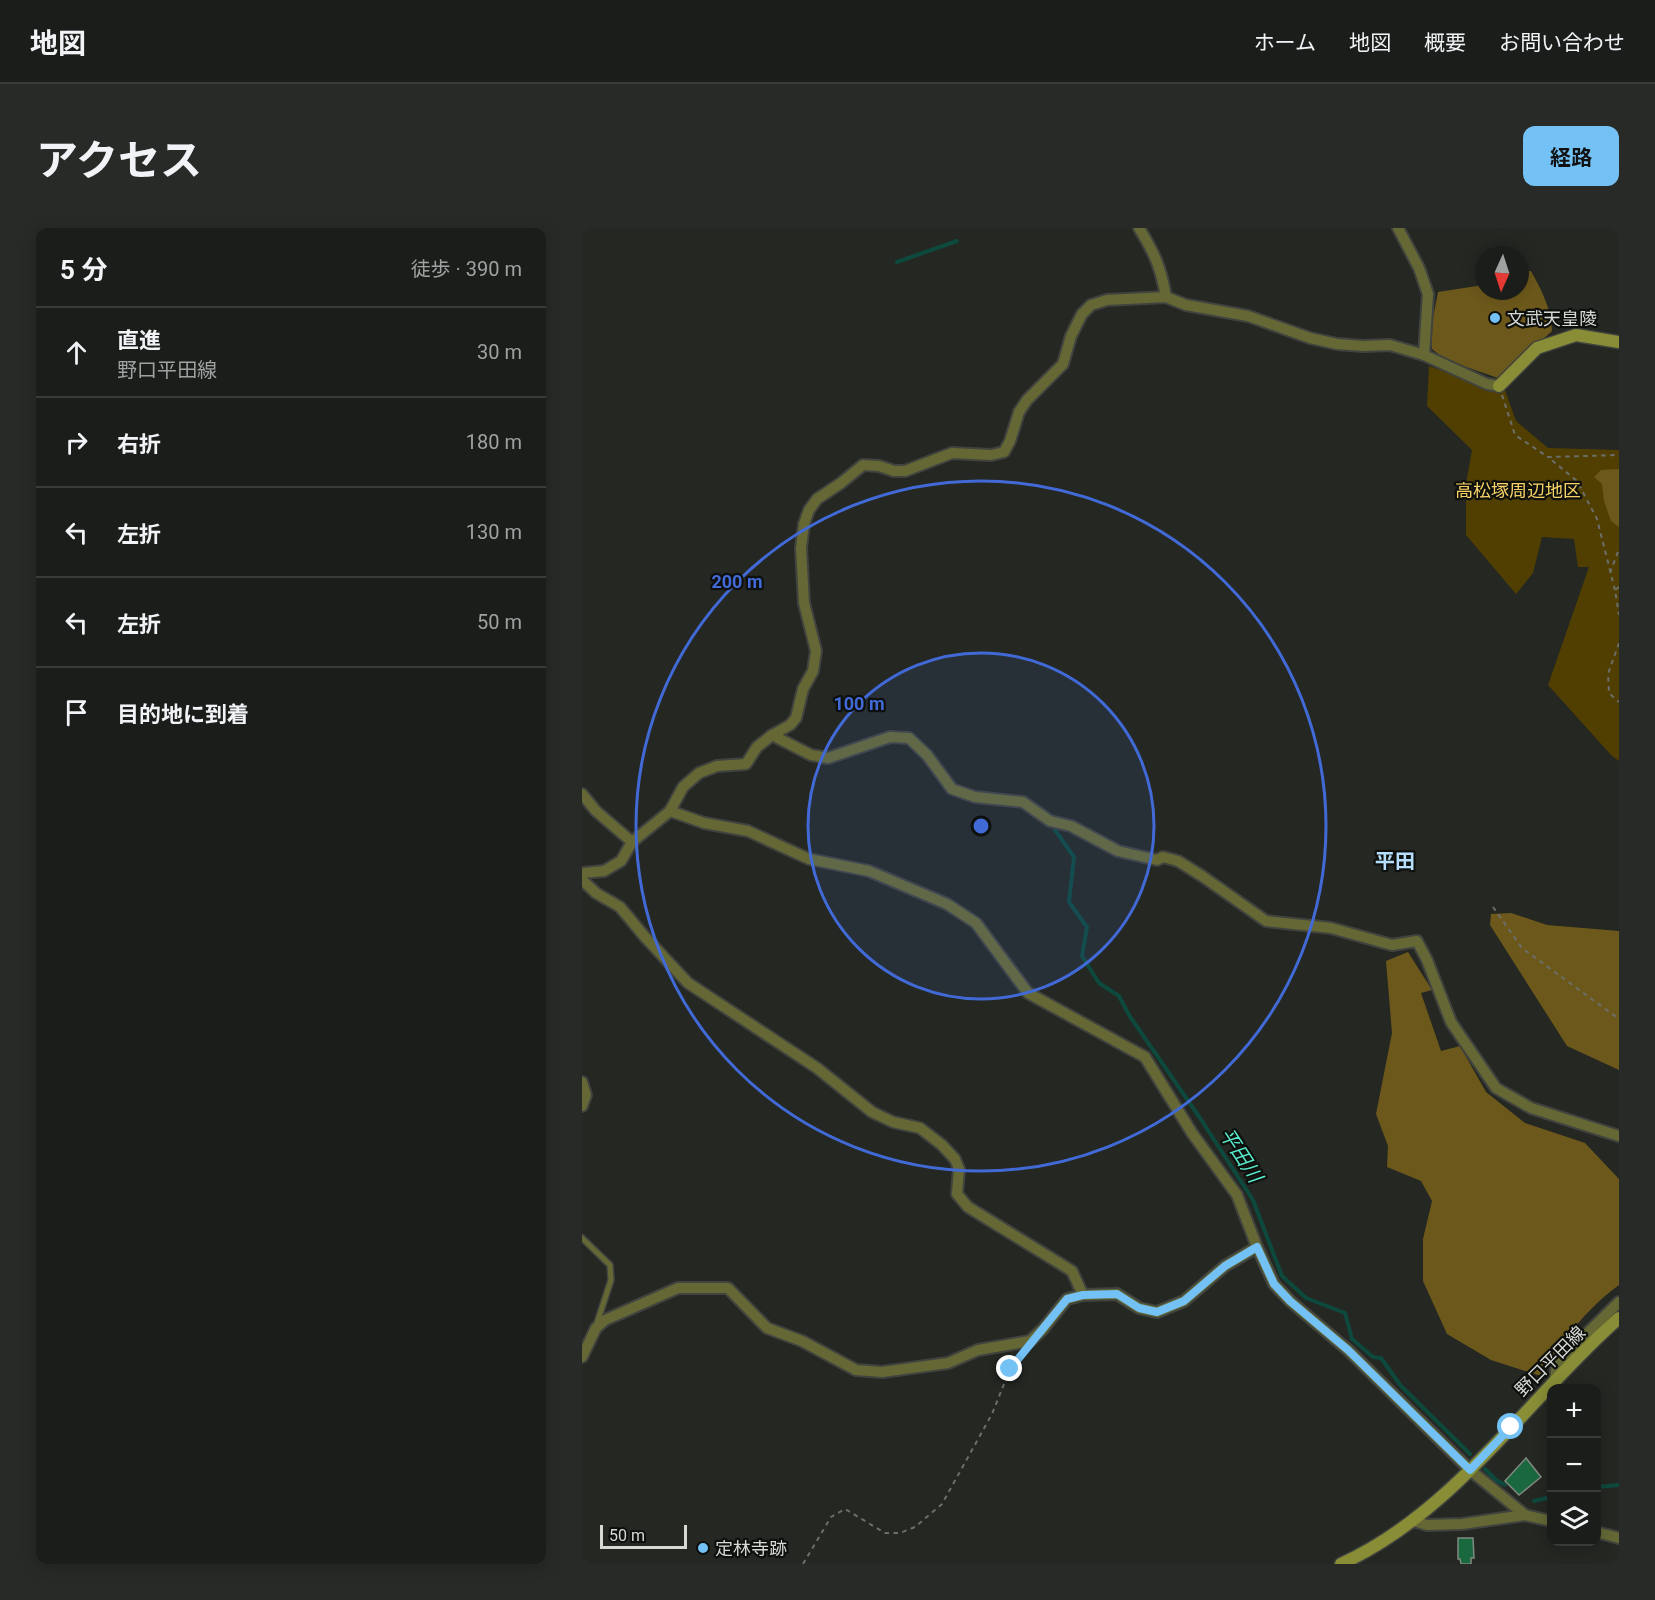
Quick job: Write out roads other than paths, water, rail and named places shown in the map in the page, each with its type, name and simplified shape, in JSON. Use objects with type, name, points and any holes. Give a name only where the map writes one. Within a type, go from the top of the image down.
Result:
[{"type":"main road","points":[[1499,386],[1537,348],[1576,335],[1619,342]]},
{"type":"main road","name":"野口平田線","points":[[1341,1564],[1414,1521],[1470,1470],[1555,1379],[1619,1318]]},
{"type":"street","points":[[1139,228],[1156,256],[1166,297]]},
{"type":"street","points":[[1398,228],[1419,268],[1428,294],[1424,356]]},
{"type":"street","points":[[582,873],[604,871],[621,861],[632,842],[670,811],[683,787],[699,773],[717,766],[746,764],[757,747],[790,725],[796,718],[803,689],[813,671],[816,651],[804,603],[801,548],[804,524],[809,510],[817,500],[863,465],[905,471],[952,453],[991,455],[1004,452],[1019,412],[1027,400],[1063,364],[1082,314],[1091,305],[1107,300],[1166,297],[1186,305],[1248,316],[1310,338],[1337,344],[1390,345],[1424,356],[1487,384],[1499,386]]},
{"type":"street","points":[[772,735],[811,755],[828,758],[890,737],[909,738],[927,755],[952,789],[975,797],[1023,802],[1050,821],[1071,826],[1118,851],[1156,860],[1163,857],[1178,861],[1266,921],[1331,928],[1392,945],[1417,942],[1427,960],[1451,1022],[1496,1088],[1531,1108],[1619,1136]]},
{"type":"street","points":[[582,794],[596,811],[632,842]]},
{"type":"street","points":[[670,811],[704,823],[748,831],[809,859],[869,871],[947,904],[976,923],[1028,993],[1145,1057],[1192,1133],[1237,1195],[1274,1284],[1348,1350],[1470,1470],[1525,1515]]},
{"type":"street","points":[[582,880],[596,893],[620,907],[645,938],[688,983],[817,1068],[872,1113],[893,1122],[920,1128],[942,1145],[955,1159],[959,1169],[957,1194],[968,1207],[1072,1271],[1083,1295]]},
{"type":"street","points":[[582,1082],[586,1095],[582,1106]]},
{"type":"street","points":[[582,1357],[596,1328],[605,1320],[678,1288],[728,1288],[767,1328],[802,1341],[856,1370],[882,1372],[948,1363],[978,1350],[1030,1341],[1043,1329],[1067,1299],[1083,1295],[1117,1294],[1139,1308],[1157,1312],[1184,1301],[1225,1266],[1257,1247]]},
{"type":"street","points":[[1555,1379],[1557,1363],[1619,1302]]},
{"type":"street","points":[[1414,1521],[1427,1525],[1462,1524],[1525,1515],[1547,1520]]},
{"type":"street","points":[[1601,1533],[1619,1538]]},
{"type":"lane","points":[[582,1238],[610,1265],[611,1280],[596,1328]]},
{"type":"waterway","points":[[897,262],[957,241]]},
{"type":"waterway","name":"平田川","points":[[1055,830],[1074,857],[1069,902],[1087,927],[1082,956],[1099,983],[1119,996],[1129,1015],[1253,1200],[1282,1276],[1306,1298],[1345,1313],[1352,1339],[1373,1357],[1381,1358],[1401,1386],[1470,1454]]},
{"type":"waterway","name":"平田川","points":[[1485,1469],[1505,1485]]},
{"type":"waterway","name":"平田川","points":[[1601,1487],[1619,1485]]},
{"type":"waterway","name":"平田川","points":[[1534,1501],[1547,1498]]},
{"type":"place","name":"文武天皇陵","points":[[1495,318]]},
{"type":"place","name":"定林寺跡","points":[[703,1548]]},
{"type":"district","name":"平田","points":[[1395,861]]},
{"type":"park label","name":"高松塚周辺地区","points":[[1518,490]]}]
